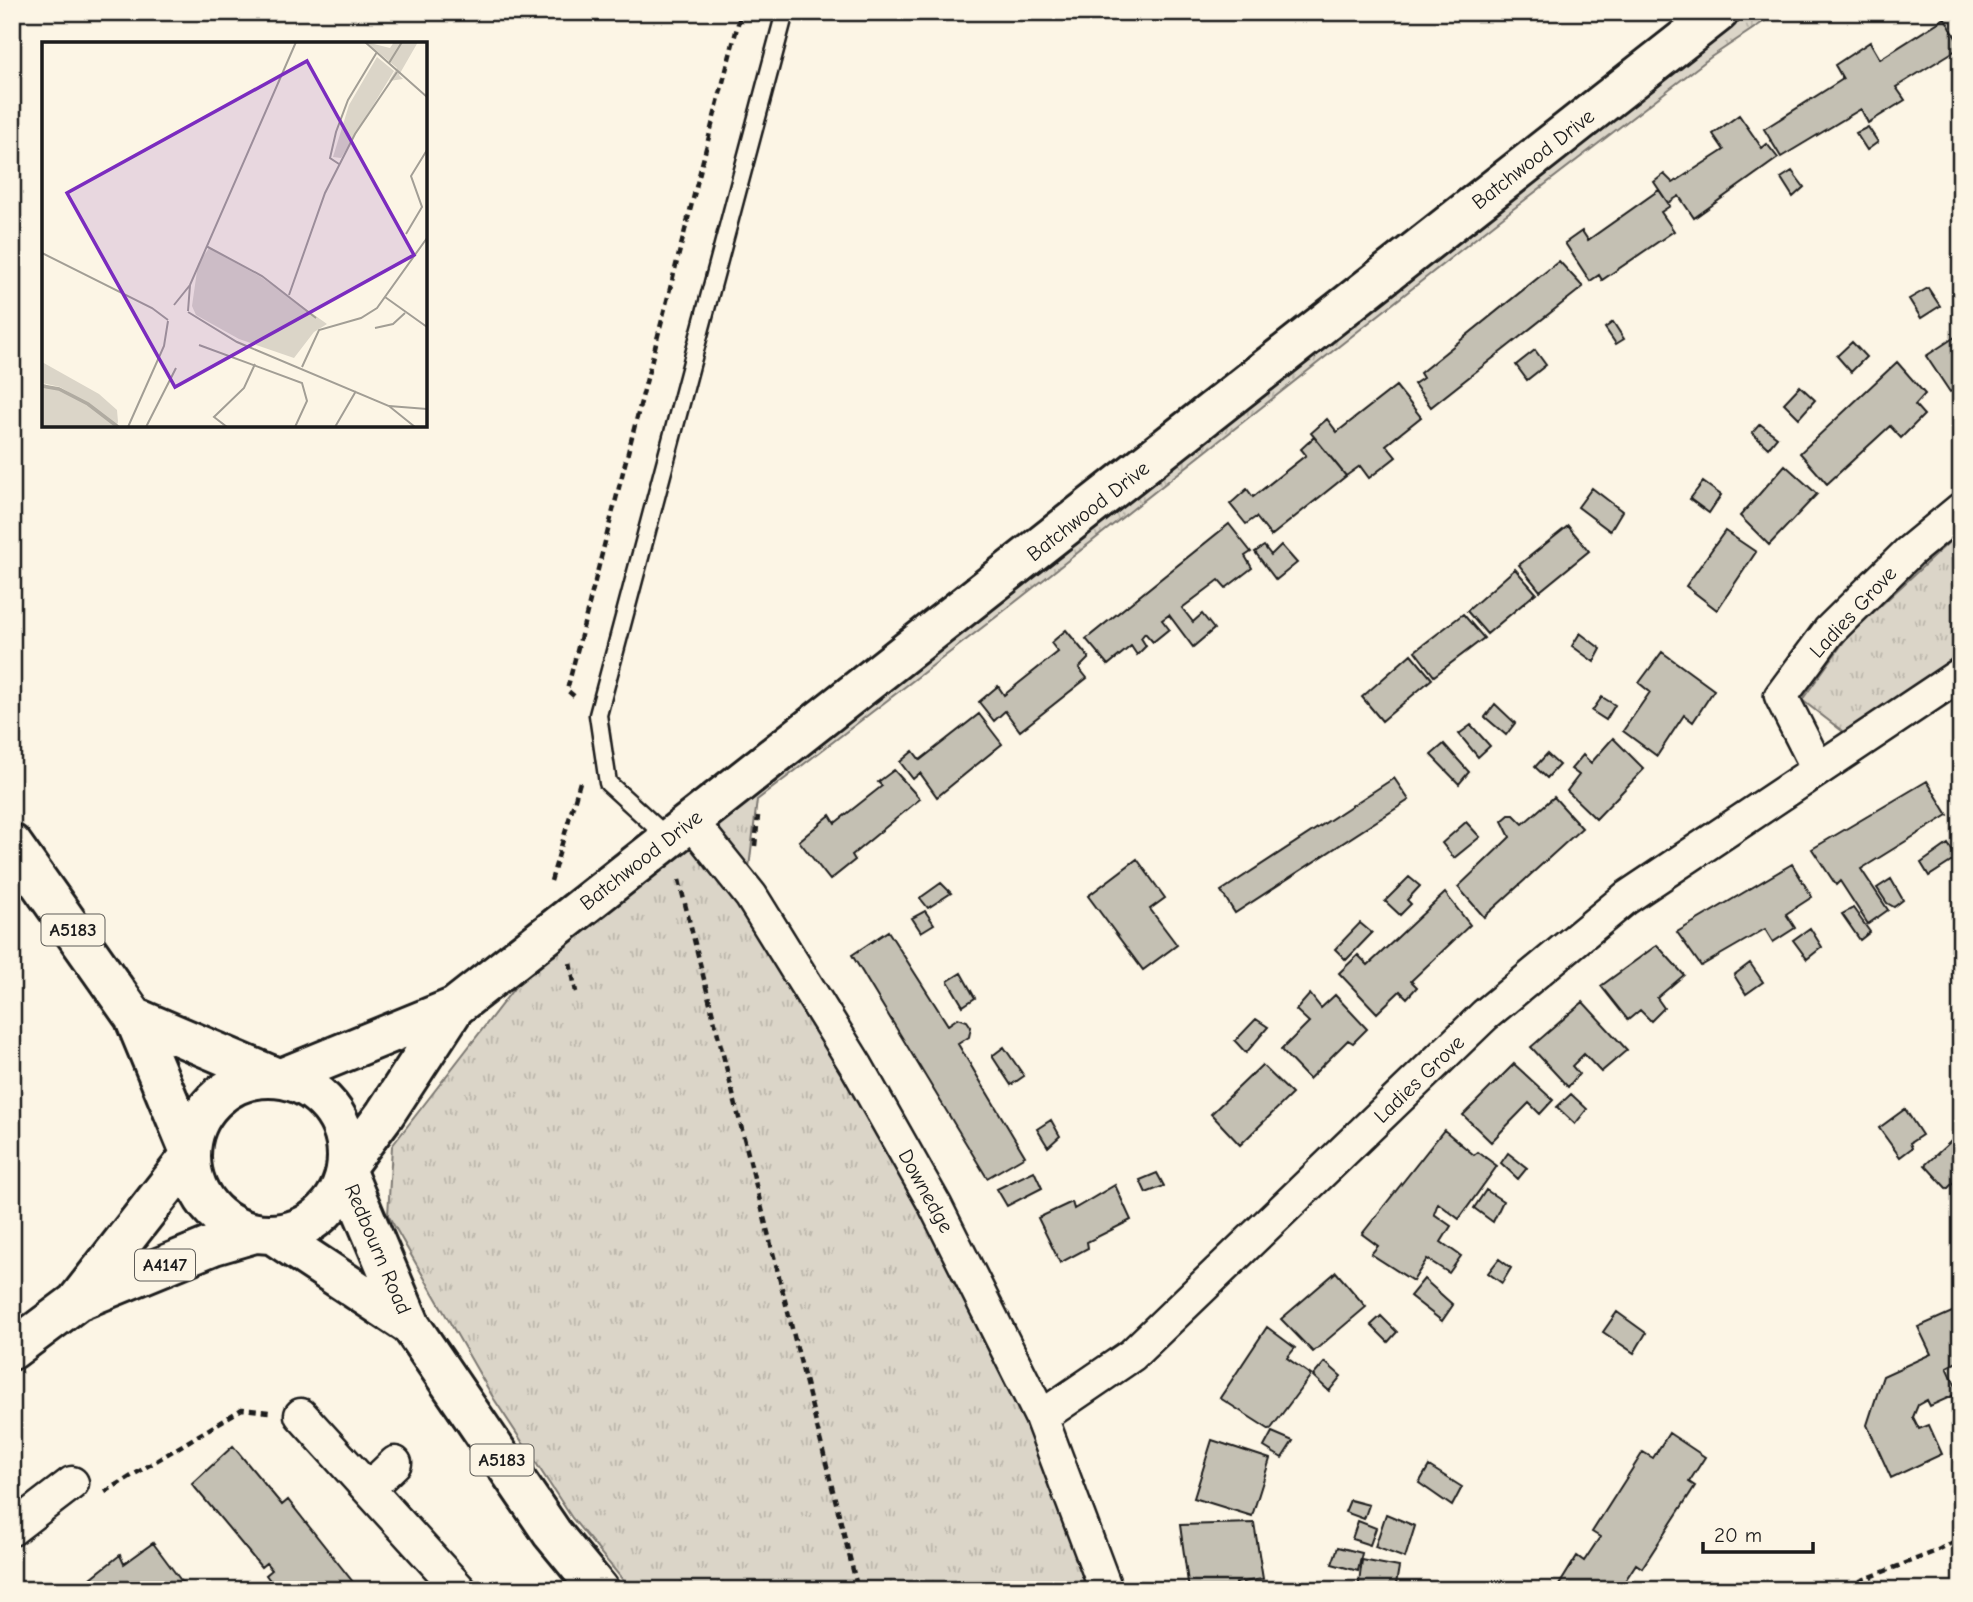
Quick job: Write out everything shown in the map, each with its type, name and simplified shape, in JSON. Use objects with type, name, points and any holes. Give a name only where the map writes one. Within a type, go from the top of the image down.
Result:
[{"type":"main road","name":"Batchwood Drive","points":[[278,1078],[454,1007],[1719,12]]},
{"type":"main road","name":"A5183","points":[[12,844],[134,1017],[190,1154]]},
{"type":"main road","name":"Batchwood Drive","points":[[346,1169],[454,1007]]},
{"type":"main road","points":[[134,1017],[278,1078],[304,1085],[324,1099],[338,1119],[346,1141],[346,1169],[336,1196],[320,1216],[297,1229],[263,1233],[229,1223],[209,1206],[195,1183],[190,1154],[196,1127],[208,1106],[227,1089],[250,1079],[278,1078]]},
{"type":"main road","name":"A4147","points":[[76,1302],[190,1154]]},
{"type":"main road","name":"Redbourn Road","points":[[346,1169],[411,1326],[552,1533],[599,1590]]},
{"type":"main road","name":"Redbourn Road","points":[[263,1233],[411,1326]]},
{"type":"main road","name":"A4147","points":[[12,1350],[76,1302],[214,1245],[263,1233]]},
{"type":"street","name":"Ladies Grove","points":[[1817,767],[1781,696],[1829,631],[1909,552],[1961,509]]},
{"type":"street","name":"Ladies Grove","points":[[1041,1416],[1132,1354],[1505,998],[1626,898],[1817,767],[1961,674]]},
{"type":"street","name":"Downedge","points":[[680,830],[751,895],[857,1067],[935,1205],[1041,1416],[1106,1590]]},
{"type":"street","points":[[301,1415],[460,1590]]},
{"type":"street","points":[[369,1488],[396,1463]]},
{"type":"street","points":[[21,1511],[72,1483]]},
{"type":"lane","points":[[680,830],[608,783],[598,715],[785,12]]},
{"type":"path","points":[[598,715],[567,690],[741,12]]},
{"type":"path","points":[[560,923],[549,891],[581,778]]},
{"type":"path","points":[[680,830],[858,1590]]},
{"type":"path","points":[[72,1483],[102,1494],[242,1409],[301,1415]]},
{"type":"path","points":[[1837,1590],[1934,1552],[1961,1538]]},
{"type":"green space","points":[[1712,12],[1778,12],[1711,57],[1495,223],[1000,614],[757,800],[747,885],[697,806]]},
{"type":"green space","points":[[1961,531],[1961,667],[1850,737],[1802,700],[1848,636]]},
{"type":"green space","points":[[700,840],[930,1206],[1101,1590],[631,1590],[572,1518],[494,1399],[388,1215],[392,1146],[580,903]]},
{"type":"building","points":[[1945,18],[1961,47],[1896,87],[1905,100],[1868,123],[1861,109],[1781,157],[1764,129],[1843,79],[1835,65],[1870,42],[1880,59]]},
{"type":"building","points":[[1739,115],[1762,148],[1767,144],[1778,158],[1694,218],[1679,196],[1668,203],[1654,182],[1664,174],[1673,183],[1724,150],[1713,134]]},
{"type":"building","points":[[1868,127],[1878,142],[1867,150],[1856,133]]},
{"type":"building","points":[[1792,171],[1804,187],[1793,197],[1781,178]]},
{"type":"building","points":[[1659,190],[1670,206],[1661,212],[1674,231],[1602,280],[1599,275],[1590,281],[1565,243],[1582,231],[1588,240]]},
{"type":"building","points":[[1559,261],[1583,287],[1431,407],[1414,384],[1423,378],[1420,373]]},
{"type":"building","points":[[1928,288],[1940,306],[1921,318],[1909,299]]},
{"type":"building","points":[[1613,322],[1624,339],[1616,344],[1605,328]]},
{"type":"building","points":[[1961,333],[1961,385],[1950,392],[1926,356]]},
{"type":"building","points":[[1852,342],[1866,357],[1851,372],[1837,356]]},
{"type":"building","points":[[1535,350],[1546,365],[1527,380],[1516,365]]},
{"type":"building","points":[[1897,362],[1925,394],[1915,405],[1924,415],[1901,438],[1890,426],[1827,484],[1800,453]]},
{"type":"building","points":[[1396,386],[1421,417],[1386,445],[1396,457],[1369,478],[1360,466],[1346,476],[1311,433],[1327,419],[1337,432]]},
{"type":"building","points":[[1800,386],[1815,400],[1799,418],[1784,403]]},
{"type":"building","points":[[1760,424],[1777,437],[1768,448],[1752,433]]},
{"type":"building","points":[[1314,437],[1346,476],[1271,536],[1256,517],[1246,524],[1230,504],[1247,489],[1253,497],[1306,455],[1301,449]]},
{"type":"building","points":[[1785,465],[1817,494],[1769,545],[1740,516]]},
{"type":"building","points":[[1703,482],[1721,495],[1709,513],[1690,499]]},
{"type":"building","points":[[1592,488],[1622,511],[1610,531],[1578,507]]},
{"type":"building","points":[[1229,524],[1251,552],[1245,556],[1252,568],[1226,588],[1219,580],[1182,608],[1193,622],[1202,614],[1214,629],[1193,647],[1169,615],[1162,620],[1169,629],[1153,642],[1145,633],[1141,638],[1146,646],[1137,655],[1131,646],[1108,665],[1086,639]]},
{"type":"building","points":[[1568,526],[1589,551],[1540,591],[1519,565]]},
{"type":"building","points":[[1725,531],[1756,552],[1717,610],[1686,586]]},
{"type":"building","points":[[1281,545],[1297,563],[1276,580],[1255,552],[1264,546],[1271,555]]},
{"type":"building","points":[[1515,569],[1536,593],[1487,634],[1467,611]]},
{"type":"building","points":[[1463,614],[1484,638],[1434,676],[1415,651]]},
{"type":"building","points":[[1066,630],[1089,658],[1079,668],[1087,678],[1020,731],[1005,711],[994,721],[979,702],[998,686],[1004,695],[1058,652],[1051,643]]},
{"type":"building","points":[[1580,633],[1601,649],[1594,662],[1572,646]]},
{"type":"building","points":[[1662,652],[1714,690],[1693,722],[1684,715],[1657,756],[1623,731],[1650,692],[1639,683]]},
{"type":"building","points":[[1411,654],[1432,679],[1382,721],[1362,697]]},
{"type":"building","points":[[1602,697],[1615,705],[1606,720],[1592,711]]},
{"type":"building","points":[[1495,704],[1515,723],[1506,735],[1485,717]]},
{"type":"building","points":[[979,714],[1002,744],[937,797],[920,773],[913,779],[900,762],[913,751],[920,760]]},
{"type":"building","points":[[1471,725],[1490,746],[1478,757],[1459,734]]},
{"type":"building","points":[[1613,738],[1644,769],[1596,819],[1567,791],[1579,775],[1571,769],[1583,755],[1591,763]]},
{"type":"building","points":[[1444,744],[1469,772],[1459,784],[1431,755]]},
{"type":"building","points":[[1547,754],[1559,765],[1547,778],[1535,767]]},
{"type":"building","points":[[894,770],[920,799],[852,855],[855,860],[830,880],[799,841],[830,815],[835,823],[882,786],[878,782]]},
{"type":"building","points":[[1394,778],[1409,800],[1235,913],[1221,891]]},
{"type":"building","points":[[1927,781],[1948,815],[1861,869],[1888,910],[1868,924],[1840,881],[1836,885],[1812,849]]},
{"type":"building","points":[[1554,797],[1582,828],[1484,917],[1458,887],[1510,837],[1502,821],[1509,815],[1514,815],[1523,824]]},
{"type":"building","points":[[1466,822],[1480,837],[1454,858],[1442,843]]},
{"type":"building","points":[[1948,844],[1957,858],[1929,876],[1921,863]]},
{"type":"building","points":[[1137,859],[1165,898],[1150,909],[1177,945],[1143,970],[1088,896]]},
{"type":"building","points":[[1792,864],[1812,897],[1786,914],[1795,928],[1773,942],[1765,929],[1701,966],[1677,932]]},
{"type":"building","points":[[1409,877],[1420,886],[1407,900],[1411,904],[1400,915],[1385,901]]},
{"type":"building","points":[[1891,879],[1903,900],[1894,907],[1887,903],[1877,888]]},
{"type":"building","points":[[941,883],[951,893],[928,908],[920,898]]},
{"type":"building","points":[[1445,893],[1470,925],[1411,981],[1417,987],[1407,998],[1400,991],[1377,1013],[1339,973],[1358,955],[1368,965]]},
{"type":"building","points":[[1853,908],[1870,932],[1860,940],[1842,914]]},
{"type":"building","points":[[925,911],[934,924],[921,932],[912,918]]},
{"type":"building","points":[[1360,923],[1372,933],[1346,960],[1335,949]]},
{"type":"building","points":[[1810,928],[1822,947],[1807,959],[1793,940]]},
{"type":"building","points":[[888,931],[948,1025],[958,1018],[967,1021],[971,1027],[969,1037],[958,1044],[1025,1156],[987,1178],[852,955]]},
{"type":"building","points":[[1657,945],[1684,975],[1657,998],[1664,1008],[1651,1021],[1640,1010],[1628,1020],[1601,986]]},
{"type":"building","points":[[1750,963],[1763,982],[1746,994],[1734,975]]},
{"type":"building","points":[[961,973],[975,998],[963,1006],[948,981]]},
{"type":"building","points":[[1310,994],[1321,1008],[1335,995],[1367,1029],[1353,1043],[1348,1040],[1309,1079],[1281,1050],[1309,1022],[1296,1010]]},
{"type":"building","points":[[1583,1002],[1627,1050],[1601,1072],[1584,1054],[1572,1066],[1579,1074],[1568,1087],[1531,1047]]},
{"type":"building","points":[[1256,1019],[1268,1027],[1246,1053],[1235,1041]]},
{"type":"building","points":[[1004,1047],[1024,1076],[1011,1085],[992,1056]]},
{"type":"building","points":[[1514,1064],[1553,1100],[1540,1114],[1529,1103],[1491,1142],[1463,1115]]},
{"type":"building","points":[[1262,1065],[1292,1094],[1240,1145],[1211,1114]]},
{"type":"building","points":[[1571,1094],[1587,1109],[1575,1124],[1557,1107]]},
{"type":"building","points":[[1905,1109],[1922,1135],[1910,1143],[1912,1148],[1900,1157],[1879,1128]]},
{"type":"building","points":[[1051,1120],[1060,1136],[1048,1147],[1037,1129]]},
{"type":"building","points":[[1444,1130],[1474,1155],[1478,1152],[1497,1166],[1459,1219],[1438,1203],[1434,1214],[1451,1226],[1441,1242],[1461,1256],[1449,1273],[1427,1259],[1413,1281],[1371,1254],[1378,1246],[1362,1234]]},
{"type":"building","points":[[1961,1132],[1961,1175],[1947,1189],[1925,1165]]},
{"type":"building","points":[[1508,1153],[1527,1168],[1518,1179],[1501,1163]]},
{"type":"building","points":[[1034,1171],[1042,1188],[1007,1206],[997,1189]]},
{"type":"building","points":[[1157,1173],[1164,1186],[1146,1193],[1140,1180]]},
{"type":"building","points":[[1115,1185],[1131,1220],[1087,1242],[1088,1248],[1060,1263],[1038,1218],[1072,1202],[1074,1209]]},
{"type":"building","points":[[1486,1190],[1503,1201],[1493,1222],[1474,1208]]},
{"type":"building","points":[[1499,1259],[1511,1268],[1502,1283],[1488,1273]]},
{"type":"building","points":[[1336,1272],[1366,1307],[1313,1352],[1281,1319]]},
{"type":"building","points":[[1424,1279],[1453,1305],[1442,1321],[1410,1296]]},
{"type":"building","points":[[1961,1308],[1961,1360],[1947,1367],[1959,1393],[1930,1406],[1927,1400],[1918,1405],[1913,1417],[1919,1429],[1929,1425],[1942,1454],[1891,1478],[1867,1425],[1883,1376],[1931,1354],[1918,1327]]},
{"type":"building","points":[[1617,1312],[1646,1333],[1634,1353],[1603,1332]]},
{"type":"building","points":[[1381,1316],[1397,1332],[1388,1342],[1371,1325]]},
{"type":"building","points":[[1267,1327],[1295,1348],[1287,1358],[1311,1375],[1270,1430],[1220,1398]]},
{"type":"building","points":[[1325,1362],[1341,1376],[1329,1391],[1313,1376]]},
{"type":"building","points":[[1272,1432],[1293,1441],[1282,1458],[1264,1447]]},
{"type":"building","points":[[1669,1433],[1705,1457],[1689,1482],[1695,1486],[1642,1568],[1636,1564],[1623,1584],[1629,1587],[1627,1590],[1556,1590],[1577,1556],[1584,1561],[1600,1537],[1592,1532],[1643,1452],[1653,1458]]},
{"type":"building","points":[[1212,1440],[1270,1459],[1252,1516],[1194,1498]]},
{"type":"building","points":[[233,1446],[282,1505],[288,1500],[357,1587],[364,1583],[369,1590],[277,1590],[266,1575],[272,1570],[266,1563],[261,1567],[192,1484]]},
{"type":"building","points":[[1429,1466],[1462,1487],[1452,1506],[1419,1483]]},
{"type":"building","points":[[1350,1500],[1369,1505],[1364,1519],[1345,1512]]},
{"type":"building","points":[[1386,1514],[1415,1526],[1405,1558],[1375,1547]]},
{"type":"building","points":[[1358,1521],[1376,1528],[1370,1545],[1352,1539]]},
{"type":"building","points":[[1254,1523],[1263,1579],[1236,1583],[1238,1590],[1189,1590],[1180,1525]]},
{"type":"building","points":[[153,1543],[185,1586],[180,1590],[86,1590],[90,1587],[86,1582],[120,1555],[124,1564]]},
{"type":"building","points":[[1338,1547],[1362,1553],[1358,1571],[1332,1564]]},
{"type":"building","points":[[1362,1560],[1399,1567],[1395,1590],[1358,1590]]}]
